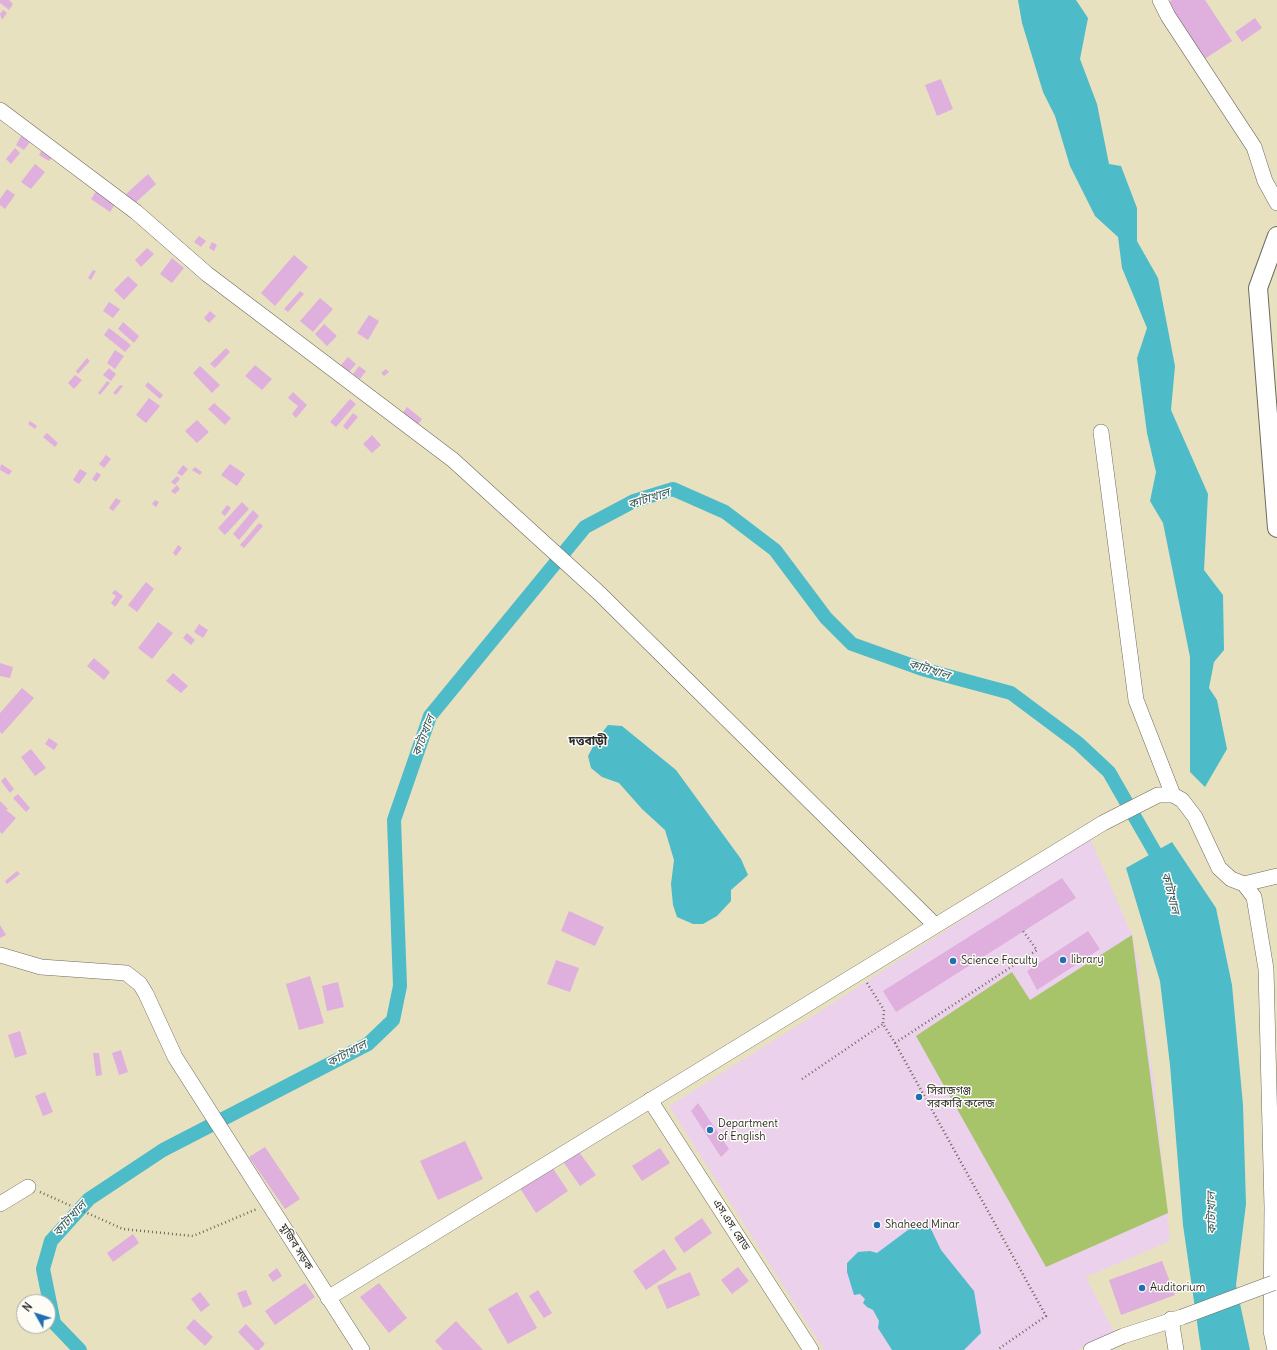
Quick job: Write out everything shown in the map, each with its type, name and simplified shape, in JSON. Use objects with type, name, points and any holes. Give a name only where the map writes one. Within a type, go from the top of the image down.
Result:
[{"type":"street","points":[[1160,0],[1168,16],[1254,148],[1265,181],[1277,203]]},
{"type":"street","points":[[0,110],[136,212],[207,274],[453,460],[521,520],[598,592],[935,925]]},
{"type":"street","points":[[1277,236],[1258,288],[1277,528]]},
{"type":"street","points":[[1101,432],[1136,700],[1166,795]]},
{"type":"street","points":[[328,1298],[1102,823],[1166,795],[1182,800],[1188,806],[1220,868],[1231,878],[1244,884],[1254,897],[1266,969],[1272,1207],[1271,1331],[1275,1350]]},
{"type":"street","points":[[1244,884],[1277,876]]},
{"type":"street","name":"মুজিব সড়ক","points":[[0,955],[41,967],[126,973],[133,977],[146,994],[175,1057],[362,1350]]},
{"type":"street","name":"এস.এস. রোড","points":[[650,1100],[811,1350]]},
{"type":"street","points":[[0,1204],[28,1187]]},
{"type":"street","points":[[1091,1350],[1275,1283]]},
{"type":"street","points":[[1176,1318],[1176,1350]]},
{"type":"path","points":[[895,1043],[1037,950],[1023,931]]},
{"type":"path","points":[[860,972],[884,1010],[883,1024],[895,1043],[1046,1316],[997,1350]]},
{"type":"path","points":[[802,1079],[883,1024]]},
{"type":"path","points":[[28,1187],[123,1229],[193,1236],[269,1204]]},
{"type":"shaded area","name":"সিরাজগঞ্জ সরকারি কলেজ","points":[[1090,838],[1131,933],[1130,925],[1139,966],[1141,998],[1155,1088],[1170,1241],[1086,1277],[1115,1334],[1076,1350],[824,1350],[669,1106],[797,1026]]},
{"type":"green space","points":[[1132,935],[1168,1213],[1046,1267],[916,1036],[1012,972],[1030,1000]]},
{"type":"water","points":[[1018,0],[1076,0],[1088,18],[1080,59],[1097,104],[1109,164],[1121,166],[1137,208],[1137,241],[1158,278],[1175,366],[1171,410],[1208,494],[1204,570],[1223,595],[1224,650],[1214,662],[1209,688],[1217,700],[1227,749],[1205,787],[1190,772],[1190,657],[1163,523],[1150,501],[1156,472],[1147,433],[1137,358],[1147,328],[1122,268],[1118,237],[1095,216],[1070,166],[1055,116],[1043,92],[1022,23]]},
{"type":"water","points":[[608,725],[622,726],[676,770],[741,859],[748,875],[731,890],[731,901],[717,916],[703,924],[693,924],[677,917],[673,905],[671,884],[674,860],[665,830],[642,809],[619,783],[602,777],[591,768],[588,756],[597,739]]},
{"type":"water","points":[[1172,842],[1216,908],[1232,985],[1243,1105],[1246,1204],[1236,1285],[1250,1350],[1201,1350],[1183,1225],[1170,1065],[1160,981],[1126,868]]},
{"type":"water","points":[[913,1221],[920,1226],[930,1227],[941,1250],[974,1291],[981,1333],[964,1350],[892,1350],[878,1328],[879,1321],[873,1310],[863,1303],[865,1299],[860,1294],[854,1295],[847,1272],[847,1263],[858,1252],[870,1251],[877,1253],[908,1230],[906,1224]]},
{"type":"building","points":[[0,0],[9,0],[13,4],[9,10],[0,3]]},
{"type":"building","points":[[1172,0],[1205,0],[1232,41],[1203,60],[1166,4]]},
{"type":"building","points":[[3,10],[7,13],[2,20],[0,14]]},
{"type":"building","points":[[1255,18],[1262,28],[1242,42],[1235,32]]},
{"type":"building","points":[[941,79],[953,109],[937,116],[925,85]]},
{"type":"building","points":[[21,136],[30,142],[24,150],[16,145]]},
{"type":"building","points":[[15,148],[20,153],[11,164],[6,159]]},
{"type":"building","points":[[42,150],[53,156],[49,161],[39,155]]},
{"type":"building","points":[[35,164],[45,172],[31,189],[21,182]]},
{"type":"building","points":[[148,174],[156,184],[134,204],[126,194]]},
{"type":"building","points":[[7,189],[15,195],[5,209],[0,205],[0,199]]},
{"type":"building","points":[[97,190],[116,203],[110,212],[91,199]]},
{"type":"building","points":[[199,236],[206,241],[201,247],[194,242]]},
{"type":"building","points":[[212,242],[217,245],[214,251],[209,248]]},
{"type":"building","points":[[147,248],[154,254],[141,267],[135,260]]},
{"type":"building","points":[[294,255],[308,267],[275,306],[261,293]]},
{"type":"building","points":[[172,258],[184,268],[172,283],[160,274]]},
{"type":"building","points":[[93,270],[96,271],[91,280],[88,278]]},
{"type":"building","points":[[128,276],[138,285],[124,300],[114,290]]},
{"type":"building","points":[[300,291],[304,294],[288,312],[284,309]]},
{"type":"building","points":[[320,298],[333,309],[313,332],[300,321]]},
{"type":"building","points":[[109,302],[120,309],[113,318],[103,311]]},
{"type":"building","points":[[210,311],[216,316],[209,323],[204,318]]},
{"type":"building","points":[[369,315],[379,321],[368,340],[357,333]]},
{"type":"building","points":[[123,322],[139,336],[134,343],[118,329]]},
{"type":"building","points":[[324,324],[337,336],[327,346],[315,334]]},
{"type":"building","points":[[109,328],[131,345],[125,352],[104,335]]},
{"type":"building","points":[[226,348],[230,352],[215,368],[210,364]]},
{"type":"building","points":[[115,350],[124,356],[115,369],[107,363]]},
{"type":"building","points":[[348,357],[356,364],[349,372],[341,365]]},
{"type":"building","points":[[87,358],[90,361],[78,374],[76,371]]},
{"type":"building","points":[[255,365],[272,379],[262,390],[245,376]]},
{"type":"building","points":[[200,366],[220,385],[212,393],[193,373]]},
{"type":"building","points":[[359,366],[366,371],[360,379],[353,374]]},
{"type":"building","points":[[109,368],[116,374],[111,381],[103,375]]},
{"type":"building","points":[[386,369],[389,372],[384,376],[381,373]]},
{"type":"building","points":[[75,375],[82,380],[74,389],[68,383]]},
{"type":"building","points":[[107,381],[110,383],[100,395],[98,393]]},
{"type":"building","points":[[148,382],[163,395],[160,399],[145,386]]},
{"type":"building","points":[[120,385],[123,386],[116,395],[113,393]]},
{"type":"building","points":[[293,392],[307,405],[296,418],[292,414],[298,406],[288,398]]},
{"type":"building","points":[[149,398],[160,406],[146,423],[136,415]]},
{"type":"building","points":[[350,399],[356,404],[336,427],[330,422]]},
{"type":"building","points":[[214,403],[231,418],[225,425],[208,409]]},
{"type":"building","points":[[407,407],[422,419],[417,426],[402,414]]},
{"type":"building","points":[[353,413],[358,417],[347,430],[343,426]]},
{"type":"building","points":[[197,420],[209,432],[197,443],[185,431]]},
{"type":"building","points":[[30,421],[37,426],[35,429],[28,424]]},
{"type":"building","points":[[47,433],[58,443],[55,447],[43,437]]},
{"type":"building","points":[[372,435],[381,445],[372,453],[363,444]]},
{"type":"building","points":[[106,455],[111,459],[104,468],[99,464]]},
{"type":"building","points":[[1,464],[12,471],[9,475],[0,470]]},
{"type":"building","points":[[230,464],[245,474],[237,486],[221,475]]},
{"type":"building","points":[[183,465],[188,469],[182,476],[177,473]]},
{"type":"building","points":[[195,467],[202,472],[200,475],[192,470]]},
{"type":"building","points":[[80,469],[87,473],[79,484],[73,480]]},
{"type":"building","points":[[97,472],[101,475],[96,482],[92,479]]},
{"type":"building","points":[[177,476],[180,479],[175,485],[171,482]]},
{"type":"building","points":[[177,485],[180,489],[175,494],[171,491]]},
{"type":"building","points":[[116,498],[121,501],[113,511],[109,508]]},
{"type":"building","points":[[155,500],[159,502],[156,507],[152,504]]},
{"type":"building","points":[[242,502],[249,509],[225,535],[218,528]]},
{"type":"building","points":[[227,505],[231,508],[225,516],[221,513]]},
{"type":"building","points":[[253,510],[259,516],[239,540],[233,534]]},
{"type":"building","points":[[259,523],[263,526],[244,548],[240,545]]},
{"type":"building","points":[[178,545],[182,548],[176,556],[173,553]]},
{"type":"building","points":[[146,582],[154,589],[137,612],[128,605]]},
{"type":"building","points":[[115,590],[123,596],[115,607],[111,603],[116,596],[112,593]]},
{"type":"building","points":[[158,622],[173,633],[152,659],[138,648]]},
{"type":"building","points":[[199,624],[208,630],[203,638],[194,632]]},
{"type":"building","points":[[187,633],[195,640],[191,645],[183,638]]},
{"type":"building","points":[[94,658],[110,672],[104,680],[87,666]]},
{"type":"building","points":[[0,663],[13,667],[10,678],[0,676]]},
{"type":"building","points":[[173,673],[188,686],[181,693],[166,681]]},
{"type":"building","points":[[22,688],[34,698],[2,734],[0,732],[0,713]]},
{"type":"building","points":[[49,738],[58,744],[54,750],[45,744]]},
{"type":"building","points":[[31,749],[46,768],[35,776],[21,757]]},
{"type":"building","points":[[5,777],[14,789],[10,793],[1,781]]},
{"type":"building","points":[[18,794],[30,808],[26,812],[13,798]]},
{"type":"building","points":[[0,801],[8,809],[6,810],[16,818],[2,834],[0,832]]},
{"type":"building","points":[[17,871],[20,874],[7,884],[5,881]]},
{"type":"building","name":"Science Faculty","points":[[1062,878],[1076,898],[896,1012],[883,991]]},
{"type":"building","points":[[569,911],[604,927],[595,946],[561,931]]},
{"type":"building","points":[[0,925],[6,935],[0,938]]},
{"type":"building","name":"library","points":[[1088,931],[1100,949],[1037,990],[1027,971]]},
{"type":"building","points":[[556,960],[579,968],[570,992],[547,984]]},
{"type":"building","points":[[310,976],[324,1023],[299,1030],[286,984]]},
{"type":"building","points":[[338,982],[344,1007],[327,1011],[322,986]]},
{"type":"building","points":[[20,1031],[27,1054],[15,1058],[8,1035]]},
{"type":"building","points":[[121,1050],[128,1072],[119,1075],[112,1053]]},
{"type":"building","points":[[93,1053],[99,1053],[102,1075],[96,1076]]},
{"type":"building","points":[[45,1092],[53,1112],[43,1116],[35,1096]]},
{"type":"building","name":"Department of English","points":[[698,1103],[729,1149],[721,1157],[691,1111]]},
{"type":"building","points":[[465,1141],[483,1179],[438,1200],[420,1161]]},
{"type":"building","points":[[265,1147],[300,1199],[285,1209],[249,1157]]},
{"type":"building","points":[[660,1148],[670,1163],[642,1181],[632,1166]]},
{"type":"building","points":[[579,1152],[596,1175],[580,1186],[564,1163]]},
{"type":"building","points":[[552,1167],[568,1191],[536,1213],[520,1188]]},
{"type":"building","points":[[702,1218],[712,1233],[684,1253],[674,1238]]},
{"type":"building","points":[[133,1234],[139,1243],[113,1262],[107,1253]]},
{"type":"building","points":[[664,1249],[677,1269],[646,1290],[633,1271]]},
{"type":"building","name":"Auditorium","points":[[1162,1261],[1175,1295],[1121,1315],[1109,1280]]},
{"type":"building","points":[[738,1267],[749,1281],[732,1294],[721,1280]]},
{"type":"building","points":[[277,1268],[282,1276],[273,1282],[268,1275]]},
{"type":"building","points":[[690,1272],[700,1295],[667,1309],[657,1286]]},
{"type":"building","points":[[305,1283],[315,1297],[275,1325],[265,1311]]},
{"type":"building","points":[[379,1283],[407,1318],[389,1333],[360,1297]]},
{"type":"building","points":[[246,1290],[252,1304],[243,1308],[237,1293]]},
{"type":"building","points":[[538,1290],[552,1313],[544,1318],[529,1296]]},
{"type":"building","points":[[200,1292],[210,1305],[201,1312],[191,1299]]},
{"type":"building","points":[[517,1292],[537,1328],[508,1344],[488,1309]]},
{"type":"building","points":[[194,1319],[213,1337],[205,1346],[186,1328]]},
{"type":"building","points":[[456,1321],[483,1350],[443,1350],[435,1341]]},
{"type":"building","points":[[246,1324],[265,1344],[259,1350],[255,1350],[238,1332]]},
{"type":"waterway","name":"কাটাখাল","points":[[80,1350],[54,1323],[43,1269],[51,1241],[89,1199],[163,1150],[368,1044],[393,1020],[400,986],[394,820],[430,716],[585,527],[634,501],[673,489],[725,512],[775,550],[826,618],[852,644],[922,669],[1011,693],[1078,743],[1109,772],[1164,868]]},
{"type":"place","name":"library","points":[[1063,960]]},
{"type":"place","name":"Science Faculty","points":[[953,961]]},
{"type":"place","name":"সিরাজগঞ্জ সরকারি কলেজ","points":[[919,1097]]},
{"type":"place","name":"Department of English","points":[[710,1130]]},
{"type":"place","name":"Shaheed Minar","points":[[877,1225]]},
{"type":"place","name":"Auditorium","points":[[1142,1288]]},
{"type":"district","name":"দত্তবাড়ী","points":[[588,742]]}]
